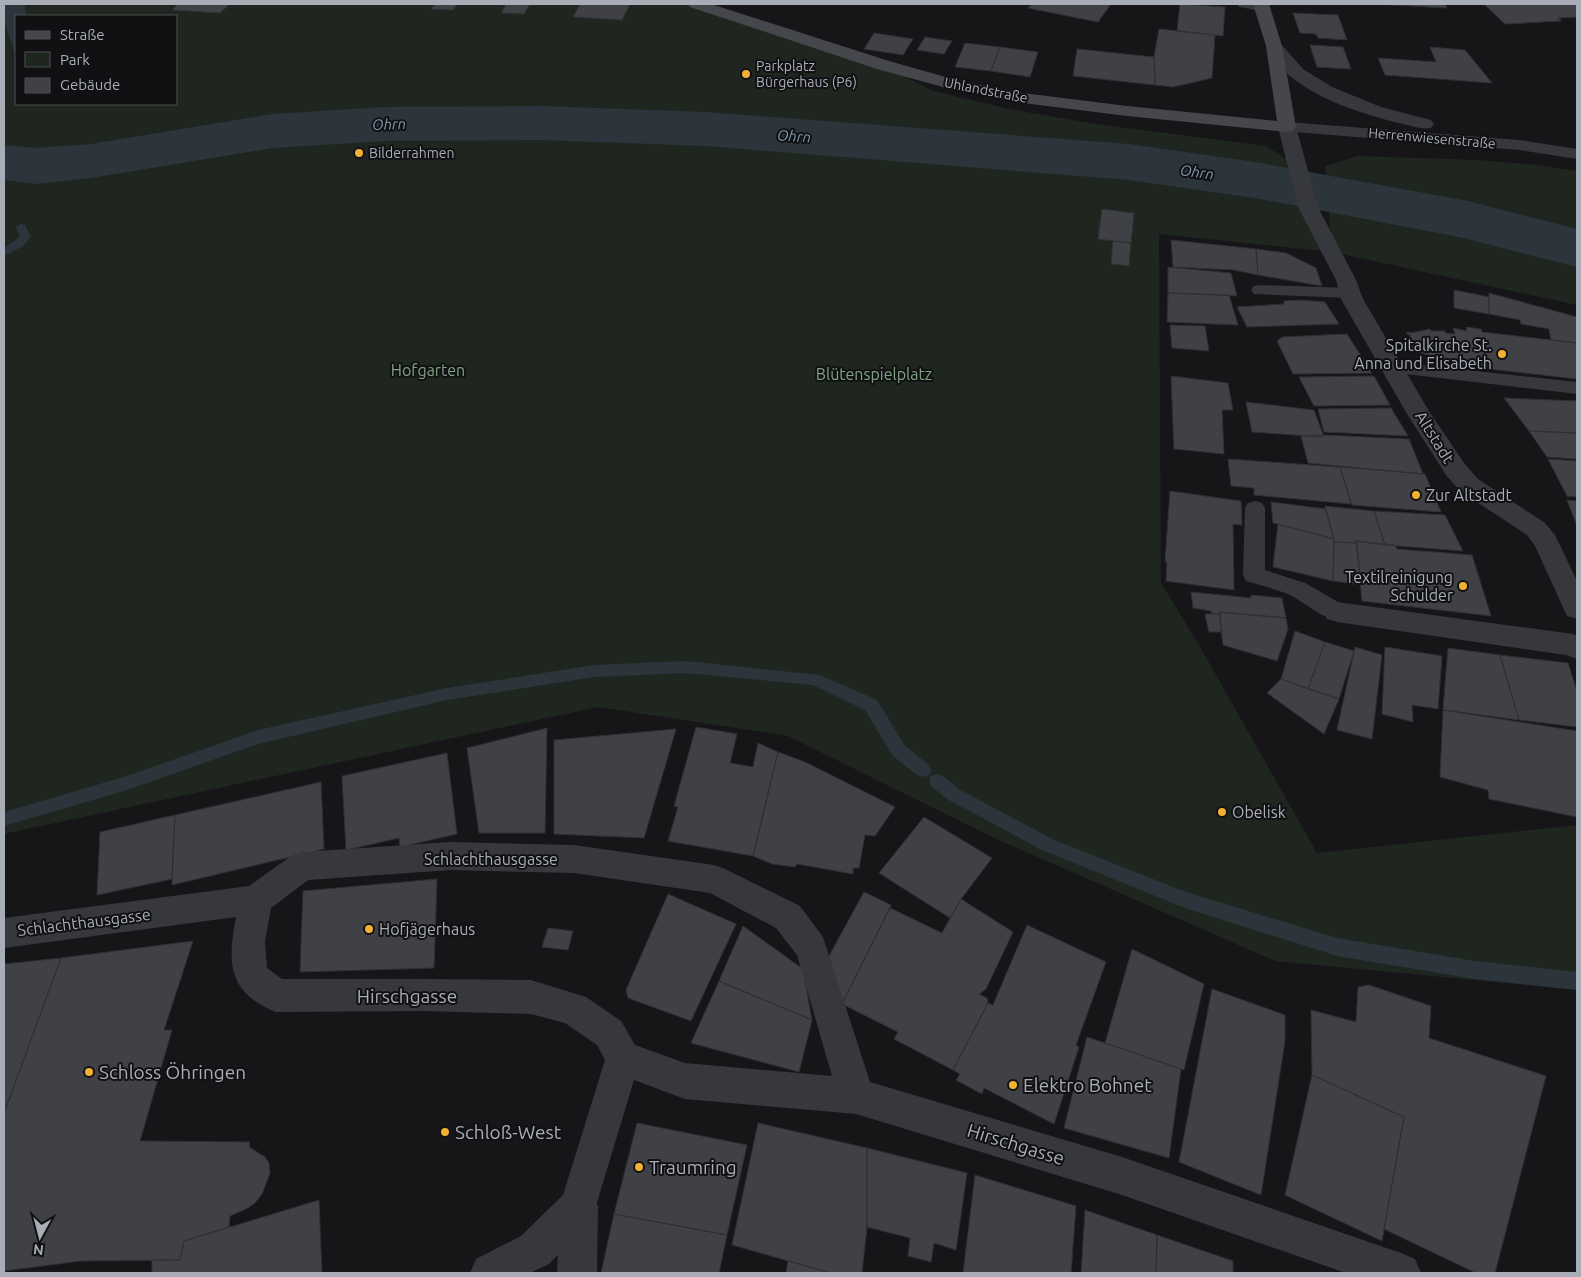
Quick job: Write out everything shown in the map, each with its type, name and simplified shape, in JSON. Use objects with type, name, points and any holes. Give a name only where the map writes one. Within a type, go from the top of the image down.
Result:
[{"type":"main road","name":"Uhlandstraße","points":[[696,4],[882,65],[954,85],[1023,98],[1127,111],[1287,127]]},
{"type":"main road","points":[[1256,4],[1274,46],[1287,127]]},
{"type":"street","points":[[1274,46],[1296,72],[1326,92],[1392,116],[1519,145]]},
{"type":"street","name":"Herrenwiesenstraße","points":[[1287,127],[1519,145],[1577,154]]},
{"type":"street","name":"Altstadt","points":[[1287,127],[1308,207],[1334,257],[1352,299],[1394,368],[1419,414],[1455,469],[1469,485],[1536,529],[1546,542],[1577,610]]},
{"type":"street","points":[[1337,612],[1573,645],[1577,648]]},
{"type":"street","name":"Schlachthausgasse","points":[[4,933],[256,900],[302,866],[450,856],[574,859],[714,879],[788,917],[811,948],[856,1096]]},
{"type":"street","name":"Hirschgasse","points":[[256,900],[248,941],[251,976],[276,996],[424,995],[531,997],[574,1009],[609,1033],[623,1058],[685,1081],[856,1096],[1122,1176],[1401,1273]]},
{"type":"street","points":[[577,1273],[579,1206],[623,1058]]},
{"type":"street","points":[[490,1273],[535,1250],[579,1206]]},
{"type":"lane","points":[[1260,290],[1350,293]]},
{"type":"lane","points":[[1394,368],[1577,388]]},
{"type":"lane","points":[[1255,508],[1254,575],[1297,589],[1337,612]]},
{"type":"green space","name":"Hofgarten","points":[[4,4],[696,4],[882,65],[933,91],[1014,110],[1096,124],[1266,146],[1286,159],[1308,207],[1332,250],[1325,166],[1358,156],[1478,160],[1538,165],[1577,171],[1577,305],[1332,252],[1159,234],[1161,583],[1199,645],[1317,853],[1577,825],[1577,990],[1275,961],[992,837],[788,736],[598,707],[4,834]]},
{"type":"shaded area","points":[[4,4],[25,4],[26,15],[15,15],[15,54],[6,27],[4,27]]},
{"type":"building","points":[[178,4],[230,4],[220,13],[172,10]]},
{"type":"building","points":[[435,4],[458,4],[453,10],[431,9]]},
{"type":"building","points":[[486,4],[530,4],[524,14],[501,13],[506,5]]},
{"type":"building","points":[[580,4],[630,4],[622,20],[573,17]]},
{"type":"building","points":[[1032,4],[1111,4],[1098,22],[1028,8]]},
{"type":"building","points":[[1180,4],[1225,7],[1223,36],[1177,31]]},
{"type":"building","points":[[1375,4],[1445,4],[1447,8]]},
{"type":"building","points":[[1484,4],[1577,4],[1577,17],[1558,18],[1562,21],[1505,24]]},
{"type":"building","points":[[1293,13],[1338,15],[1347,40],[1318,38],[1316,34],[1300,33]]},
{"type":"building","points":[[1159,29],[1215,35],[1212,78],[1173,87],[1155,85],[1154,57]]},
{"type":"building","points":[[874,33],[913,39],[903,55],[864,49]]},
{"type":"building","points":[[925,37],[952,41],[944,54],[917,50]]},
{"type":"building","points":[[965,43],[1000,47],[991,71],[955,67]]},
{"type":"building","points":[[1310,45],[1343,47],[1351,69],[1317,67]]},
{"type":"building","points":[[1000,47],[1038,52],[1030,77],[991,71]]},
{"type":"building","points":[[1430,47],[1465,50],[1492,83],[1385,75],[1378,58],[1436,62]]},
{"type":"building","points":[[1077,49],[1154,57],[1155,85],[1073,76]]},
{"type":"building","points":[[1102,209],[1134,213],[1131,243],[1098,239]]},
{"type":"building","points":[[1171,240],[1256,249],[1258,275],[1234,270],[1173,267]]},
{"type":"building","points":[[1113,241],[1131,243],[1129,266],[1111,264]]},
{"type":"building","points":[[1256,249],[1286,253],[1316,268],[1322,286],[1258,275]]},
{"type":"building","points":[[1168,267],[1231,273],[1237,296],[1168,293]]},
{"type":"building","points":[[1454,290],[1489,297],[1489,314],[1454,308]]},
{"type":"building","points":[[1168,293],[1229,295],[1238,325],[1167,322]]},
{"type":"building","points":[[1489,293],[1577,317],[1577,343],[1551,340],[1549,329],[1521,324],[1520,320],[1489,314]]},
{"type":"building","points":[[1284,301],[1325,302],[1339,324],[1247,327],[1237,307],[1284,304]]},
{"type":"building","points":[[1170,325],[1205,326],[1209,351],[1172,348]]},
{"type":"building","name":"Spitalkirche St. Anna und Elisabeth","points":[[1466,327],[1481,329],[1482,332],[1577,343],[1577,379],[1463,366],[1461,360],[1439,358],[1438,361],[1434,360],[1434,357],[1409,349],[1412,347],[1410,335],[1406,333],[1408,332],[1430,329],[1431,331],[1445,331],[1445,333],[1455,334],[1453,328],[1467,331]]},
{"type":"building","points":[[1347,334],[1372,373],[1293,374],[1277,341],[1282,337]]},
{"type":"building","points":[[1171,376],[1228,383],[1233,410],[1222,410],[1224,454],[1174,449]]},
{"type":"building","points":[[1374,376],[1390,405],[1314,406],[1299,377]]},
{"type":"building","points":[[1504,398],[1577,401],[1577,433],[1529,431]]},
{"type":"building","points":[[1246,402],[1314,410],[1324,437],[1252,432]]},
{"type":"building","points":[[1391,408],[1408,436],[1324,432],[1318,409]]},
{"type":"building","points":[[1529,431],[1577,433],[1577,459],[1547,457]]},
{"type":"building","points":[[1324,435],[1409,439],[1423,474],[1308,463],[1301,436]]},
{"type":"building","points":[[1228,459],[1340,467],[1351,504],[1254,495],[1254,488],[1231,486]]},
{"type":"building","points":[[1548,459],[1577,461],[1577,497],[1567,496]]},
{"type":"building","points":[[1340,467],[1425,474],[1441,512],[1352,505]]},
{"type":"building","points":[[1170,491],[1241,501],[1242,525],[1233,524],[1234,590],[1166,581],[1167,562],[1165,562]]},
{"type":"building","points":[[1567,500],[1577,501],[1577,526]]},
{"type":"building","points":[[1271,502],[1326,509],[1334,539],[1273,523]]},
{"type":"building","points":[[1325,506],[1374,511],[1385,545],[1356,541],[1357,543],[1334,542]]},
{"type":"building","points":[[1374,511],[1445,515],[1463,551],[1385,545]]},
{"type":"building","points":[[1278,524],[1334,539],[1333,581],[1273,567]]},
{"type":"building","points":[[1356,541],[1395,545],[1397,549],[1472,555],[1491,616],[1362,601]]},
{"type":"building","points":[[1334,542],[1357,543],[1361,585],[1333,581]]},
{"type":"building","points":[[1191,592],[1251,598],[1251,595],[1282,598],[1286,618],[1219,612],[1220,614],[1212,614],[1211,611],[1193,608]]},
{"type":"building","points":[[1219,612],[1286,618],[1288,629],[1277,661],[1223,645]]},
{"type":"building","points":[[1205,614],[1220,614],[1222,632],[1209,632]]},
{"type":"building","points":[[1295,631],[1325,642],[1308,689],[1281,679]]},
{"type":"building","points":[[1325,642],[1354,651],[1339,699],[1308,689]]},
{"type":"building","points":[[1355,647],[1382,655],[1372,739],[1337,730]]},
{"type":"building","points":[[1385,647],[1442,656],[1438,709],[1412,705],[1413,722],[1382,714]]},
{"type":"building","points":[[1448,648],[1500,655],[1519,720],[1443,710]]},
{"type":"building","points":[[1500,655],[1568,663],[1577,691],[1577,727],[1519,720]]},
{"type":"building","points":[[1281,679],[1339,699],[1324,734],[1267,693]]},
{"type":"building","points":[[1443,710],[1577,731],[1577,817],[1489,799],[1488,790],[1440,777]]},
{"type":"building","points":[[696,727],[737,734],[730,763],[753,767],[758,743],[778,752],[753,856],[668,841],[678,807],[674,806]]},
{"type":"building","points":[[547,728],[545,833],[479,833],[467,748]]},
{"type":"building","points":[[676,729],[644,838],[554,834],[554,740]]},
{"type":"building","points":[[778,752],[805,762],[895,807],[875,836],[865,835],[859,868],[853,868],[853,874],[797,864],[795,867],[772,864],[753,856]]},
{"type":"building","points":[[447,753],[457,834],[400,847],[399,838],[346,850],[342,776]]},
{"type":"building","points":[[321,782],[324,849],[172,885],[175,815]]},
{"type":"building","points":[[175,815],[172,879],[97,895],[100,832]]},
{"type":"building","points":[[924,817],[992,858],[961,899],[950,918],[879,873]]},
{"type":"building","name":"Hofjägerhaus","points":[[437,879],[434,968],[300,972],[303,891]]},
{"type":"building","points":[[864,892],[891,905],[842,1004],[823,967]]},
{"type":"building","points":[[668,894],[736,924],[691,1021],[628,998],[626,990]]},
{"type":"building","points":[[961,899],[1013,932],[986,989],[979,994],[987,998],[988,1003],[953,1070],[894,1039],[898,1032],[842,1004],[890,908],[942,933]]},
{"type":"building","points":[[1027,925],[1106,962],[1076,1045],[1079,1047],[1054,1124],[984,1088],[982,1094],[956,1080],[960,1074],[953,1070],[988,1003],[993,1005]]},
{"type":"building","points":[[743,926],[803,969],[812,1020],[719,981]]},
{"type":"building","points":[[548,928],[573,931],[568,950],[542,947]]},
{"type":"building","name":"Schloss Öhringen","points":[[193,941],[164,1030],[172,1030],[140,1141],[250,1142],[249,1147],[265,1157],[269,1163],[270,1173],[262,1194],[255,1203],[230,1216],[229,1227],[184,1241],[180,1260],[81,1261],[4,1271],[4,1113],[61,958]]},
{"type":"building","points":[[1132,949],[1204,984],[1184,1070],[1105,1043]]},
{"type":"building","points":[[61,958],[4,1113],[4,964]]},
{"type":"building","points":[[719,981],[812,1020],[799,1072],[691,1043]]},
{"type":"building","points":[[1369,985],[1431,1006],[1429,1038],[1546,1076],[1495,1273],[1476,1273],[1384,1229],[1404,1117],[1312,1075],[1311,1010],[1356,1022],[1358,987]]},
{"type":"building","points":[[1212,989],[1285,1015],[1285,1041],[1261,1195],[1179,1162]]},
{"type":"building","points":[[1087,1037],[1181,1069],[1169,1158],[1064,1128]]},
{"type":"building","points":[[1312,1075],[1404,1117],[1382,1241],[1285,1195]]},
{"type":"building","points":[[637,1123],[747,1145],[727,1235],[614,1214]]},
{"type":"building","points":[[758,1123],[867,1148],[867,1227],[862,1273],[831,1273],[732,1245]]},
{"type":"building","points":[[867,1148],[967,1173],[956,1250],[934,1243],[931,1262],[908,1256],[910,1238],[867,1227]]},
{"type":"building","points":[[975,1175],[1076,1206],[1071,1273],[963,1273]]},
{"type":"building","points":[[319,1200],[322,1273],[152,1273],[152,1260],[180,1260],[184,1241]]},
{"type":"building","points":[[1085,1210],[1157,1235],[1156,1273],[1081,1273]]},
{"type":"building","points":[[614,1214],[727,1235],[719,1273],[601,1273]]},
{"type":"building","points":[[1157,1235],[1233,1261],[1233,1273],[1156,1273]]},
{"type":"building","points":[[788,1261],[831,1273],[786,1273]]},
{"type":"waterway","name":"Ohrn","points":[[4,163],[36,166],[91,161],[273,131],[386,124],[540,123],[706,129],[1129,162],[1255,180],[1468,220],[1577,248]]},
{"type":"waterway","points":[[4,253],[19,244],[26,237],[21,227]]},
{"type":"waterway","points":[[4,819],[127,783],[258,737],[447,694],[594,671],[686,667],[815,679],[871,705],[899,751],[923,770]]},
{"type":"waterway","points":[[937,781],[953,794],[1048,845],[1185,900],[1337,947],[1475,970],[1577,981]]},
{"type":"place","name":"Parkplatz Bürgerhaus (P6)","points":[[746,74]]},
{"type":"place","name":"Bilderrahmen","points":[[359,153]]},
{"type":"place","name":"Spitalkirche St. Anna und Elisabeth","points":[[1502,354]]},
{"type":"place","name":"Zur Altstadt","points":[[1416,495]]},
{"type":"place","name":"Textilreinigung Schulder","points":[[1463,586]]},
{"type":"place","name":"Obelisk","points":[[1222,812]]},
{"type":"place","name":"Hofjägerhaus","points":[[369,929]]},
{"type":"place","name":"Schloss Öhringen","points":[[89,1072]]},
{"type":"place","name":"Elektro Bohnet","points":[[1013,1085]]},
{"type":"place","name":"Schloß-West","points":[[445,1132]]},
{"type":"place","name":"Traumring","points":[[639,1167]]},
{"type":"park label","name":"Blütenspielplatz","points":[[874,374]]}]
